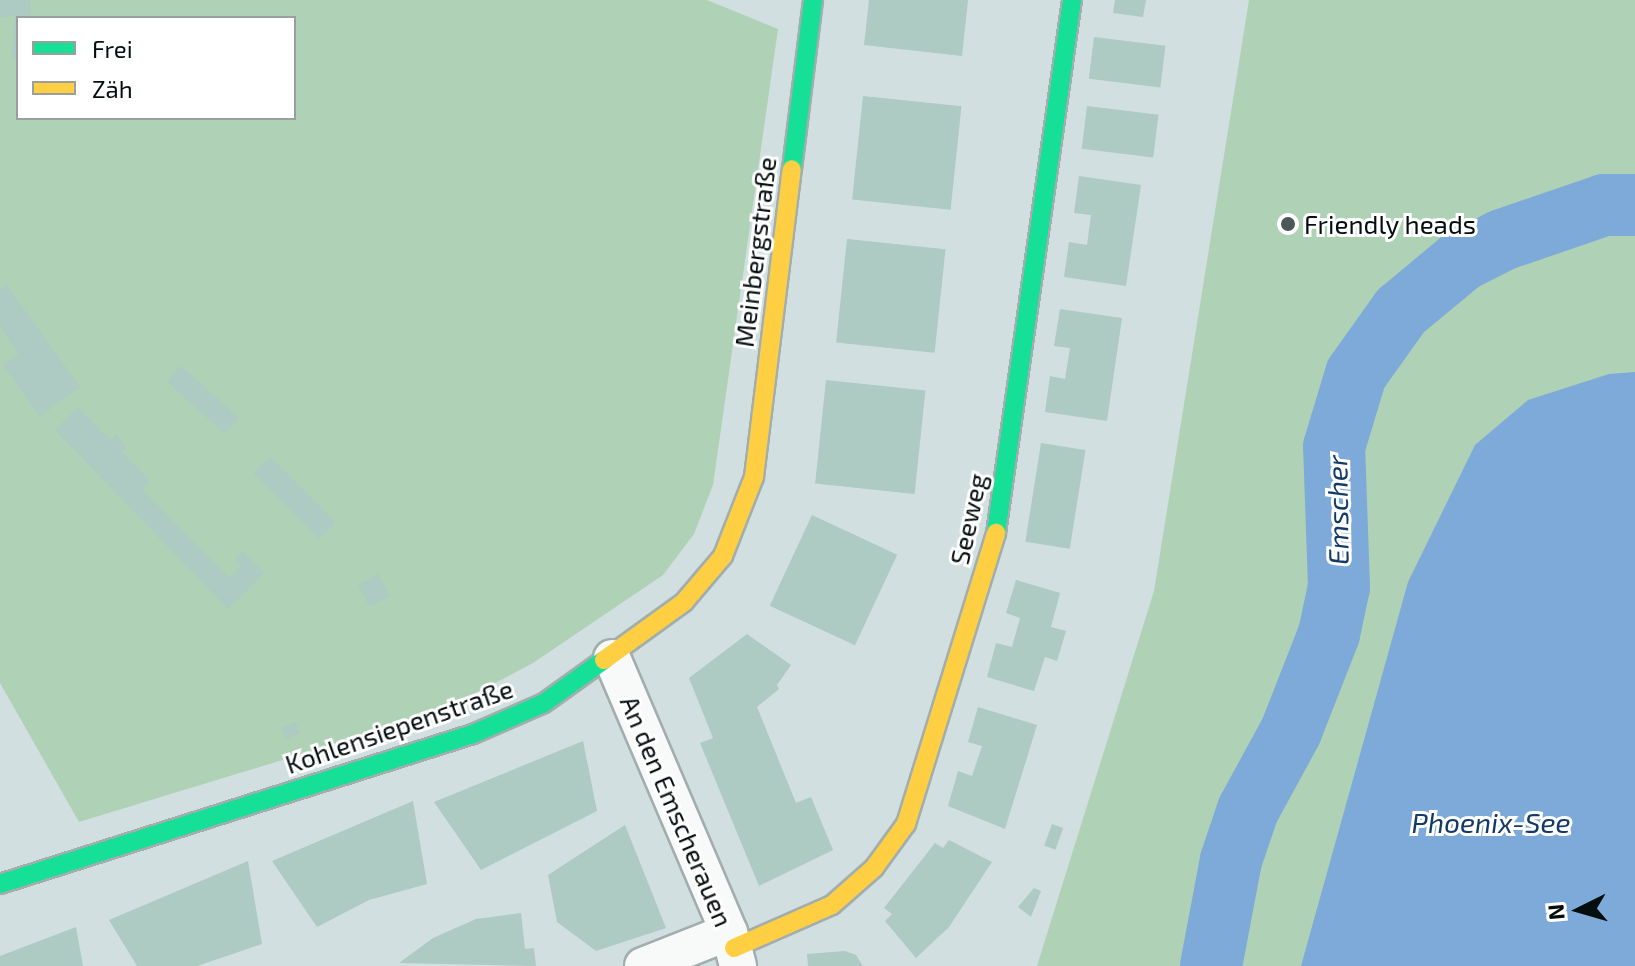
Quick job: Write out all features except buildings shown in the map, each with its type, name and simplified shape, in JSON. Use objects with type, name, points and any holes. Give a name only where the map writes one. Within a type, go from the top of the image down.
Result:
[{"type":"street","name":"Meinbergstraße","points":[[745,510],[754,477],[813,0]]},
{"type":"street","name":"Seeweg","points":[[734,949],[832,905],[874,868],[906,824],[996,533],[1072,0]]},
{"type":"street","name":"Kohlensiepenstraße","points":[[0,884],[473,734],[544,703],[612,658],[684,602],[723,556],[745,510]]},
{"type":"street","name":"An den Emscherauen","points":[[612,658],[734,949]]},
{"type":"street","points":[[643,966],[734,949]]},
{"type":"green space","points":[[0,0],[707,0],[778,29],[713,485],[694,534],[663,575],[533,663],[480,691],[391,727],[79,822],[0,683]]},
{"type":"green space","points":[[1249,0],[1635,0],[1635,966],[1037,966],[1154,591]]},
{"type":"water","name":"Phoenix-See","points":[[1635,372],[1635,966],[1301,966],[1408,582],[1475,445],[1528,400],[1609,374]]},
{"type":"waterway","name":"Emscher","points":[[1211,966],[1231,860],[1248,810],[1291,731],[1329,634],[1339,587],[1334,447],[1356,374],[1401,311],[1461,261],[1502,240],[1604,205],[1635,205]]},
{"type":"traffic: fast","points":[[792,169],[813,0]]},
{"type":"traffic: fast","points":[[996,533],[1072,0]]},
{"type":"traffic: fast","points":[[0,884],[473,734],[544,703],[604,660]]},
{"type":"traffic: slow","points":[[604,660],[684,602],[723,556],[754,477],[792,169]]},
{"type":"traffic: slow","points":[[734,948],[832,905],[874,868],[906,824],[996,533]]},
{"type":"place","name":"Friendly heads","points":[[1288,224]]}]
